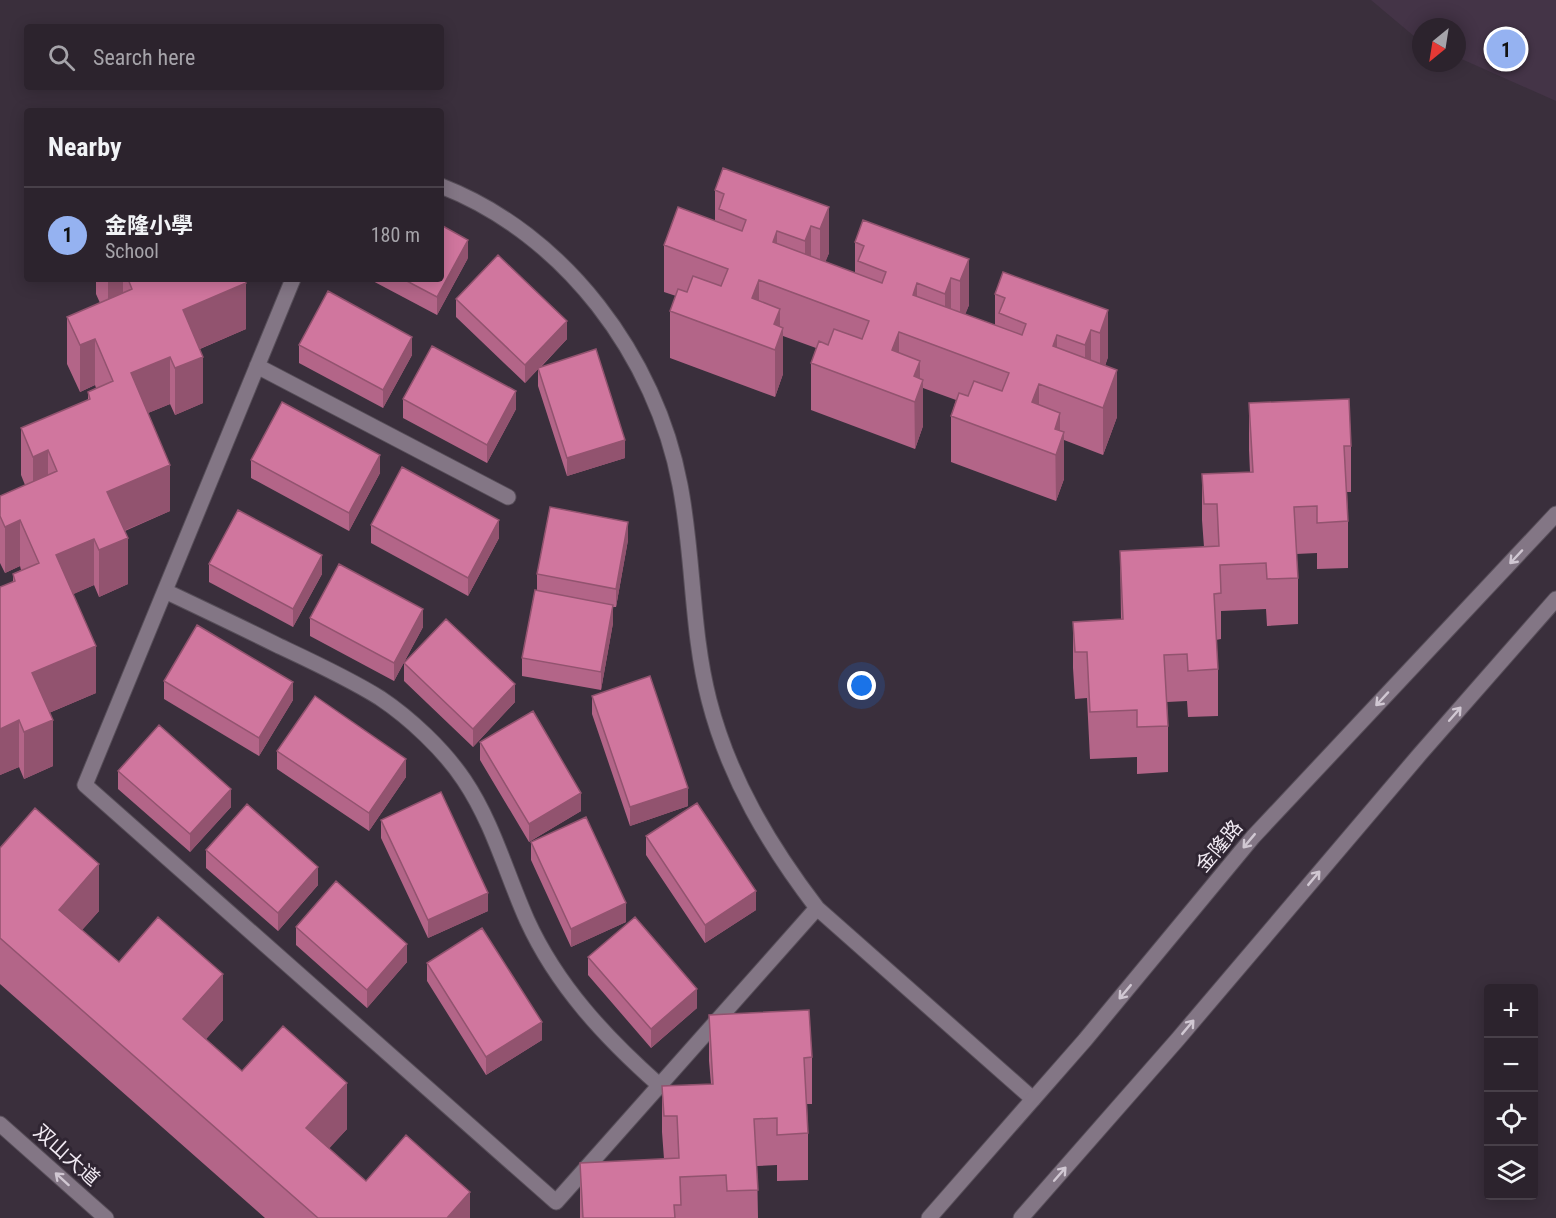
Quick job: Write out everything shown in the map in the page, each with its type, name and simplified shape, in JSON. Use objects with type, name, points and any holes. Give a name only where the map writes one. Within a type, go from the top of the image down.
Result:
[{"type":"main road","points":[[444,187],[513,225],[562,265],[604,312],[639,365],[664,423],[680,484],[691,562],[693,609],[699,656],[710,701],[741,790],[788,871],[816,908],[1033,1099]]},
{"type":"main road","points":[[292,282],[85,786],[556,1202],[816,908]]},
{"type":"main road","points":[[257,366],[508,497]]},
{"type":"main road","name":"金隆路","points":[[929,1218],[1085,1040],[1253,837],[1556,514]]},
{"type":"main road","points":[[165,591],[380,698],[426,735],[463,779],[492,830],[511,885],[548,960],[598,1028],[659,1085]]},
{"type":"main road","points":[[1021,1218],[1178,1040],[1420,754],[1556,599]]},
{"type":"main road","name":"双山大道","points":[[0,1124],[106,1218]]},
{"type":"shaded area","points":[[1371,0],[1556,0],[1556,101],[1466,61],[1466,18],[1412,18],[1412,34]]},
{"type":"building","points":[[723,168],[829,207],[820,229],[811,226],[805,241],[777,231],[773,242],[882,283],[886,272],[858,261],[864,246],[855,242],[863,220],[969,259],[960,281],[951,278],[945,294],[917,283],[913,295],[1022,335],[1026,324],[999,313],[1005,298],[995,294],[1003,272],[1108,310],[1100,333],[1091,330],[1085,345],[1057,335],[1053,346],[1117,370],[1103,408],[1039,384],[1032,402],[1060,413],[1055,429],[1064,432],[1056,455],[951,416],[959,393],[968,396],[974,381],[1002,391],[1009,373],[899,332],[892,350],[920,361],[914,376],[923,380],[915,402],[811,363],[819,341],[828,345],[834,329],[862,339],[869,321],[759,280],[752,298],[780,309],[774,324],[783,328],[775,350],[670,311],[678,289],[687,292],[693,276],[721,286],[728,269],[664,245],[678,207],[742,231],[746,220],[719,209],[724,194],[715,190]]},
{"type":"building","points":[[444,227],[468,240],[437,297],[409,282],[444,282]]},
{"type":"building","points":[[498,255],[567,321],[525,365],[456,299]]},
{"type":"building","points":[[129,282],[246,283],[183,310],[203,357],[175,368],[170,357],[131,373],[170,465],[107,492],[128,538],[99,550],[94,539],[56,555],[96,646],[32,673],[53,720],[24,732],[19,720],[0,729],[0,587],[15,581],[13,574],[39,563],[20,520],[5,527],[0,516],[0,496],[57,471],[48,450],[33,457],[21,428],[90,399],[88,392],[113,381],[95,339],[80,345],[67,317],[132,289]]},
{"type":"building","points":[[328,291],[412,337],[383,390],[299,345]]},
{"type":"building","points":[[432,346],[516,391],[487,445],[403,399]]},
{"type":"building","points":[[596,349],[625,440],[567,458],[538,368]]},
{"type":"building","points":[[1349,399],[1351,446],[1344,446],[1348,521],[1317,523],[1317,506],[1294,507],[1298,578],[1267,579],[1266,563],[1220,565],[1221,593],[1214,594],[1218,669],[1188,671],[1187,654],[1164,655],[1168,726],[1137,727],[1137,710],[1090,712],[1087,652],[1075,652],[1073,622],[1123,619],[1120,551],[1219,546],[1217,504],[1204,504],[1202,474],[1253,472],[1249,403]]},
{"type":"building","points":[[282,402],[380,455],[349,513],[251,460]]},
{"type":"building","points":[[402,467],[499,520],[468,578],[371,525]]},
{"type":"building","points":[[550,507],[628,522],[616,589],[537,574]]},
{"type":"building","points":[[238,510],[322,555],[293,609],[209,564]]},
{"type":"building","points":[[339,564],[423,609],[394,663],[310,618]]},
{"type":"building","points":[[535,590],[613,605],[601,672],[522,658]]},
{"type":"building","points":[[446,619],[515,684],[473,729],[404,663]]},
{"type":"building","points":[[197,625],[293,682],[259,738],[164,681]]},
{"type":"building","points":[[650,676],[688,788],[630,807],[592,696]]},
{"type":"building","points":[[315,696],[406,759],[369,813],[277,751]]},
{"type":"building","points":[[533,711],[581,793],[529,824],[480,742]]},
{"type":"building","points":[[159,725],[231,789],[190,834],[118,771]]},
{"type":"building","points":[[441,792],[488,893],[428,920],[381,820]]},
{"type":"building","points":[[697,803],[756,891],[705,925],[646,836]]},
{"type":"building","points":[[247,804],[318,867],[278,913],[206,850]]},
{"type":"building","points":[[35,808],[99,864],[59,910],[119,962],[158,917],[223,974],[183,1019],[242,1071],[283,1026],[347,1083],[306,1128],[366,1181],[406,1135],[470,1192],[447,1218],[318,1218],[0,938],[0,848]]},
{"type":"building","points":[[586,817],[626,903],[571,929],[531,842]]},
{"type":"building","points":[[336,881],[407,944],[367,990],[296,927]]},
{"type":"building","points":[[635,917],[697,989],[651,1029],[588,957]]},
{"type":"building","points":[[482,928],[542,1022],[486,1057],[427,963]]},
{"type":"building","points":[[809,1010],[812,1057],[804,1058],[808,1133],[777,1135],[777,1118],[754,1119],[758,1190],[727,1191],[726,1175],[680,1177],[681,1205],[674,1205],[675,1218],[583,1218],[580,1163],[679,1158],[677,1116],[664,1116],[662,1086],[713,1084],[709,1015]]},
{"type":"place","name":"金隆小學","points":[[1506,49]]}]
